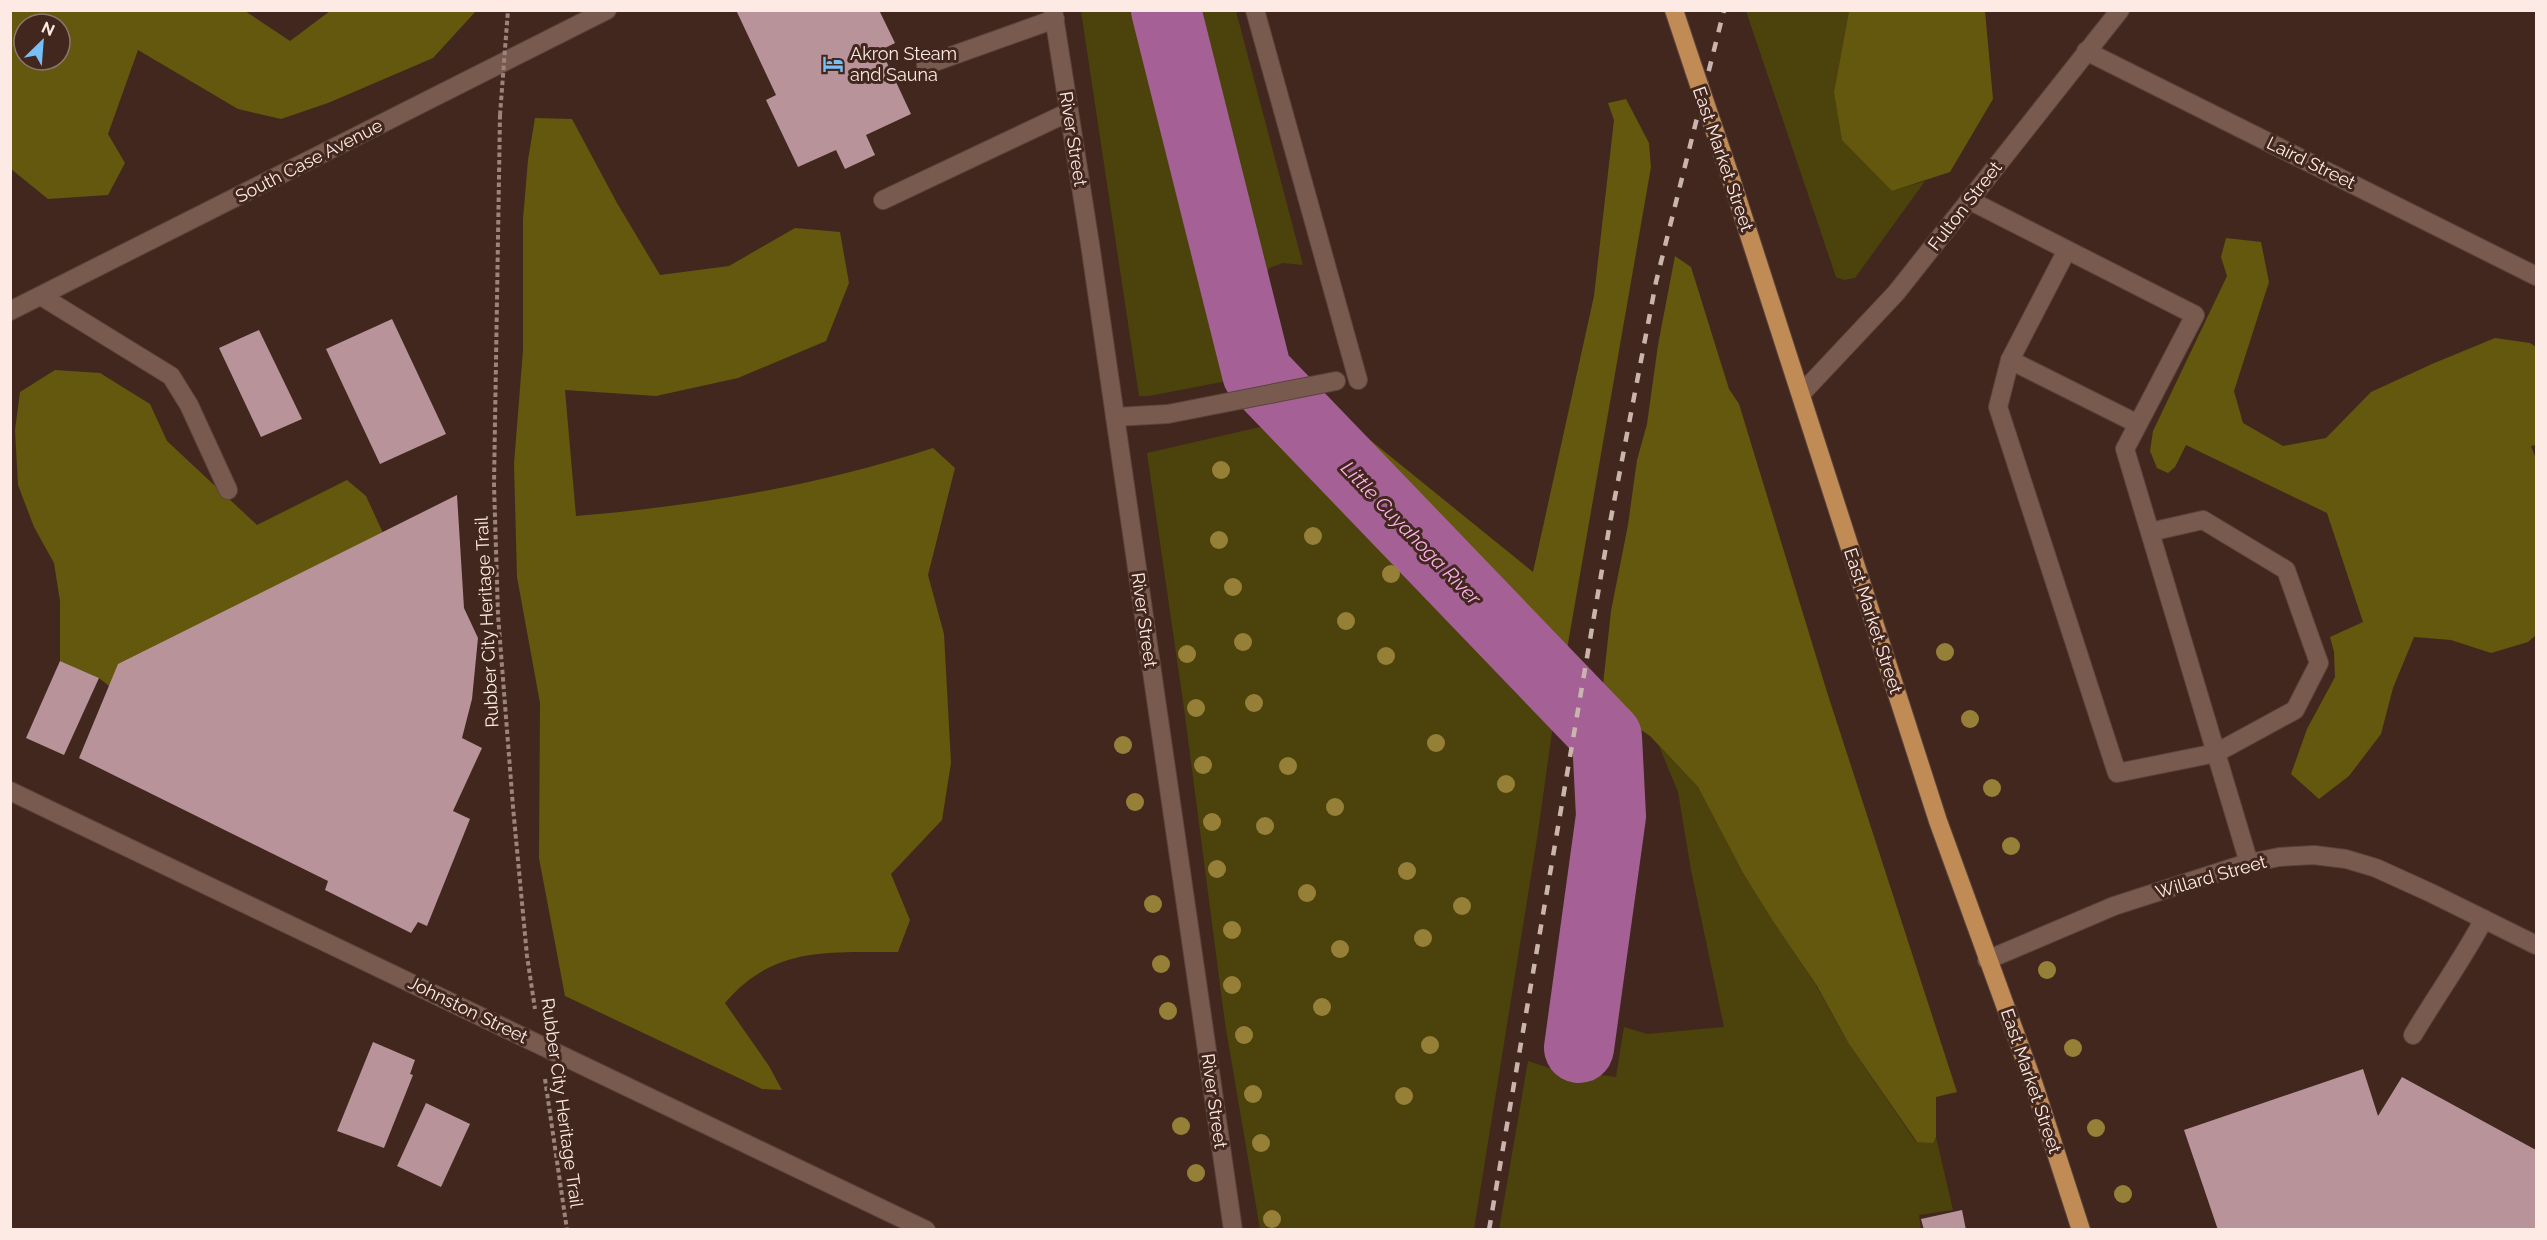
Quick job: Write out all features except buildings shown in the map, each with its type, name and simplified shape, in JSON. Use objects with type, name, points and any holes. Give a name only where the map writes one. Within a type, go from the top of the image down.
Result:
[{"type":"main road","name":"East Market Street","points":[[1674,10],[1732,182],[1938,821],[2034,1085],[2081,1230]]},
{"type":"street","name":"South Case Avenue","points":[[10,311],[607,10]]},
{"type":"street","points":[[1255,10],[1358,380]]},
{"type":"street","name":"Fulton Street","points":[[1801,394],[1896,293],[2120,10]]},
{"type":"street","points":[[926,65],[1054,15]]},
{"type":"street","name":"River Street","points":[[1054,15],[1233,1230]]},
{"type":"street","name":"Laird Street","points":[[2086,51],[2536,276]]},
{"type":"street","points":[[883,200],[1070,112]]},
{"type":"street","points":[[1969,200],[2195,315],[2125,449],[2249,863]]},
{"type":"street","points":[[2067,250],[2010,360],[1998,407],[2117,773],[2216,753],[2295,710],[2319,663],[2286,570],[2203,520],[2150,532]]},
{"type":"street","points":[[40,296],[171,376],[189,405],[228,490]]},
{"type":"street","points":[[2010,360],[2138,424]]},
{"type":"street","points":[[1114,417],[1168,414],[1336,381]]},
{"type":"street","name":"Johnston Street","points":[[10,791],[926,1230]]},
{"type":"street","name":"Willard Street","points":[[1987,960],[2114,906],[2249,863],[2279,857],[2314,855],[2346,859],[2376,868],[2536,945]]},
{"type":"street","points":[[2413,1035],[2484,919]]},
{"type":"path","name":"Rubber City Heritage Trail","points":[[508,10],[500,115],[494,484],[498,615],[509,767],[527,956],[567,1230]]},
{"type":"shaded area","points":[[10,11],[245,11],[290,41],[330,11],[476,11],[433,58],[328,103],[281,119],[238,109],[138,50],[108,134],[125,163],[108,195],[48,199],[11,169]]},
{"type":"shaded area","points":[[1081,11],[1132,11],[1232,380],[1139,396]]},
{"type":"shaded area","points":[[1187,11],[1236,11],[1303,265],[1283,263],[1269,268],[1262,290],[1251,278],[1219,118]]},
{"type":"shaded area","points":[[1746,11],[1849,11],[1834,92],[1892,191],[1925,181],[1855,278],[1844,280],[1836,277]]},
{"type":"shaded area","points":[[1849,11],[1985,11],[1993,99],[1950,172],[1892,191],[1842,140],[1834,92]]},
{"type":"shaded area","points":[[1626,99],[1649,143],[1651,167],[1566,655],[1405,515],[1340,434],[1314,416],[1346,415],[1348,422],[1533,572],[1594,296],[1614,120],[1608,103]]},
{"type":"shaded area","points":[[535,118],[572,119],[617,203],[660,275],[729,266],[795,228],[840,232],[849,283],[826,341],[738,378],[656,396],[565,390],[576,516],[712,500],[801,484],[933,448],[955,468],[928,575],[944,634],[951,763],[942,820],[891,874],[910,920],[898,952],[826,953],[783,962],[763,971],[744,984],[725,1003],[769,1066],[782,1090],[762,1089],[565,996],[539,858],[540,703],[517,577],[514,464],[523,350],[523,219],[528,160]]},
{"type":"shaded area","points":[[2226,238],[2261,242],[2269,282],[2234,391],[2243,423],[2283,446],[2326,438],[2371,392],[2495,338],[2530,343],[2536,347],[2536,445],[2531,446],[2536,459],[2536,635],[2528,642],[2491,653],[2451,640],[2414,637],[2393,688],[2381,734],[2349,776],[2319,799],[2291,774],[2307,729],[2335,677],[2334,652],[2330,637],[2363,622],[2327,513],[2186,445],[2175,467],[2168,473],[2157,468],[2150,451],[2153,431],[2227,276],[2221,257]]},
{"type":"shaded area","points":[[1675,256],[1691,267],[1729,389],[1739,404],[1827,692],[1957,1092],[1936,1097],[1936,1137],[1933,1143],[1917,1142],[1849,1044],[1817,986],[1743,873],[1698,787],[1650,736],[1619,715],[1602,694],[1611,611],[1628,525],[1637,460],[1647,424],[1658,345]]},
{"type":"shaded area","points":[[55,370],[100,373],[150,404],[167,441],[257,525],[347,480],[366,496],[383,533],[109,686],[99,678],[60,661],[60,601],[54,563],[34,527],[18,485],[15,430],[20,392]]},
{"type":"shaded area","points":[[1278,423],[1555,711],[1537,839],[1474,1229],[1260,1229],[1225,1023],[1184,708],[1147,453]]},
{"type":"shaded area","points":[[1659,746],[1698,787],[1743,873],[1817,987],[1849,1044],[1916,1142],[1936,1137],[1953,1210],[1919,1215],[1921,1230],[1499,1230],[1528,1061],[1549,1068],[1616,1077],[1624,1027],[1647,1034],[1724,1027],[1691,870],[1678,792]]},
{"type":"waterway","name":"Little Cuyahoga River","points":[[1166,10],[1257,373],[1607,737],[1611,816],[1579,1048]]},
{"type":"railway","points":[[1489,1230],[1610,523],[1656,282],[1724,10]]},
{"type":"place","name":"Akron Steam and Sauna","points":[[833,64]]}]
